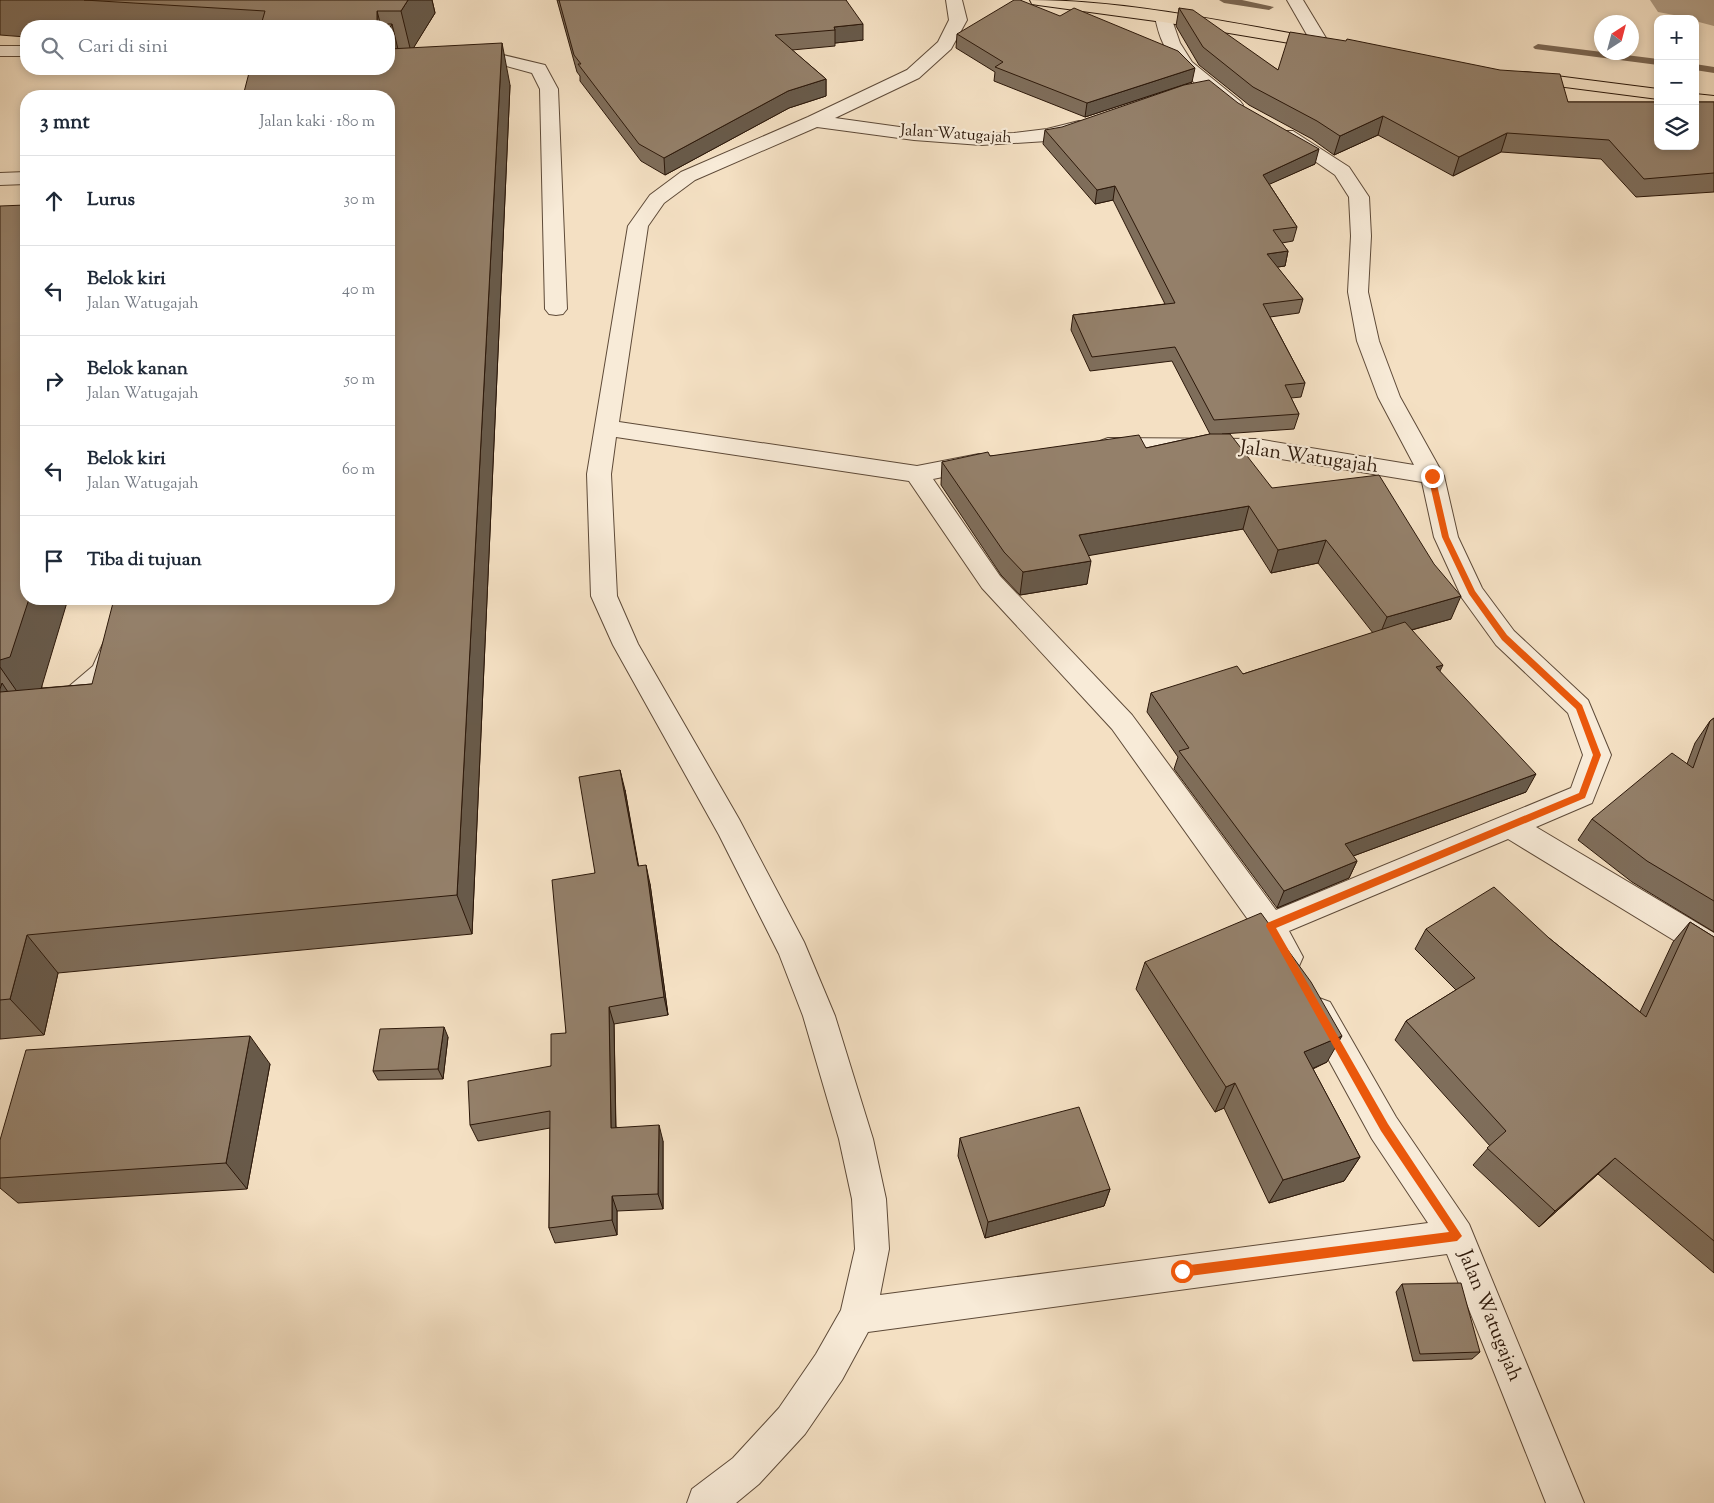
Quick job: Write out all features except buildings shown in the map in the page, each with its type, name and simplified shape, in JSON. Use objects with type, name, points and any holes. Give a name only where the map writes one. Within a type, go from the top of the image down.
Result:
[{"type":"main road","points":[[1038,0],[1163,17],[1339,47]]},
{"type":"main road","points":[[1512,76],[1654,94]]},
{"type":"main road","points":[[1699,99],[1714,101]]},
{"type":"street","points":[[706,1503],[746,1471],[792,1421],[829,1367],[858,1316],[872,1249],[869,1199],[856,1139],[819,1016],[788,942],[729,828],[626,645],[604,596],[600,539],[599,474],[638,226],[657,199],[688,176],[815,122],[913,74],[945,46],[958,20],[954,0]]},
{"type":"street","points":[[1295,0],[1320,43]]},
{"type":"street","points":[[1163,17],[1171,43],[1186,66],[1209,86],[1342,171],[1359,197],[1361,236],[1358,292],[1368,341],[1389,398],[1432,476],[1446,537],[1472,592],[1505,638],[1579,707],[1597,755],[1582,795],[1270,926]]},
{"type":"street","points":[[0,51],[20,51]]},
{"type":"street","points":[[453,59],[499,58],[539,69],[549,89],[556,308]]},
{"type":"street","points":[[1184,91],[1209,86]]},
{"type":"street","name":"Jalan Watugajah","points":[[815,122],[950,138],[1012,140],[1053,135],[1093,122]]},
{"type":"street","points":[[0,179],[20,178]]},
{"type":"street","points":[[607,428],[917,474],[996,459]]},
{"type":"street","name":"Jalan Watugajah","points":[[1087,447],[1257,447],[1432,476]]},
{"type":"street","name":"Jalan Watugajah","points":[[917,474],[991,582],[1122,722],[1270,926],[1384,1128],[1457,1236],[1564,1503]]},
{"type":"street","points":[[0,716],[25,715],[69,700],[103,672],[133,605]]},
{"type":"street","points":[[1509,825],[1714,949]]},
{"type":"street","points":[[858,1316],[1457,1236]]},
{"type":"waterway","points":[[1224,0],[1269,7]]},
{"type":"waterway","points":[[1678,0],[1714,9]]},
{"type":"waterway","points":[[1538,47],[1654,62]]},
{"type":"waterway","points":[[1699,68],[1714,70]]},
{"type":"route","points":[[1182,1271],[1457,1236],[1384,1128],[1270,926],[1582,795],[1597,755],[1579,707],[1505,638],[1472,592],[1446,537],[1432,476]]}]
